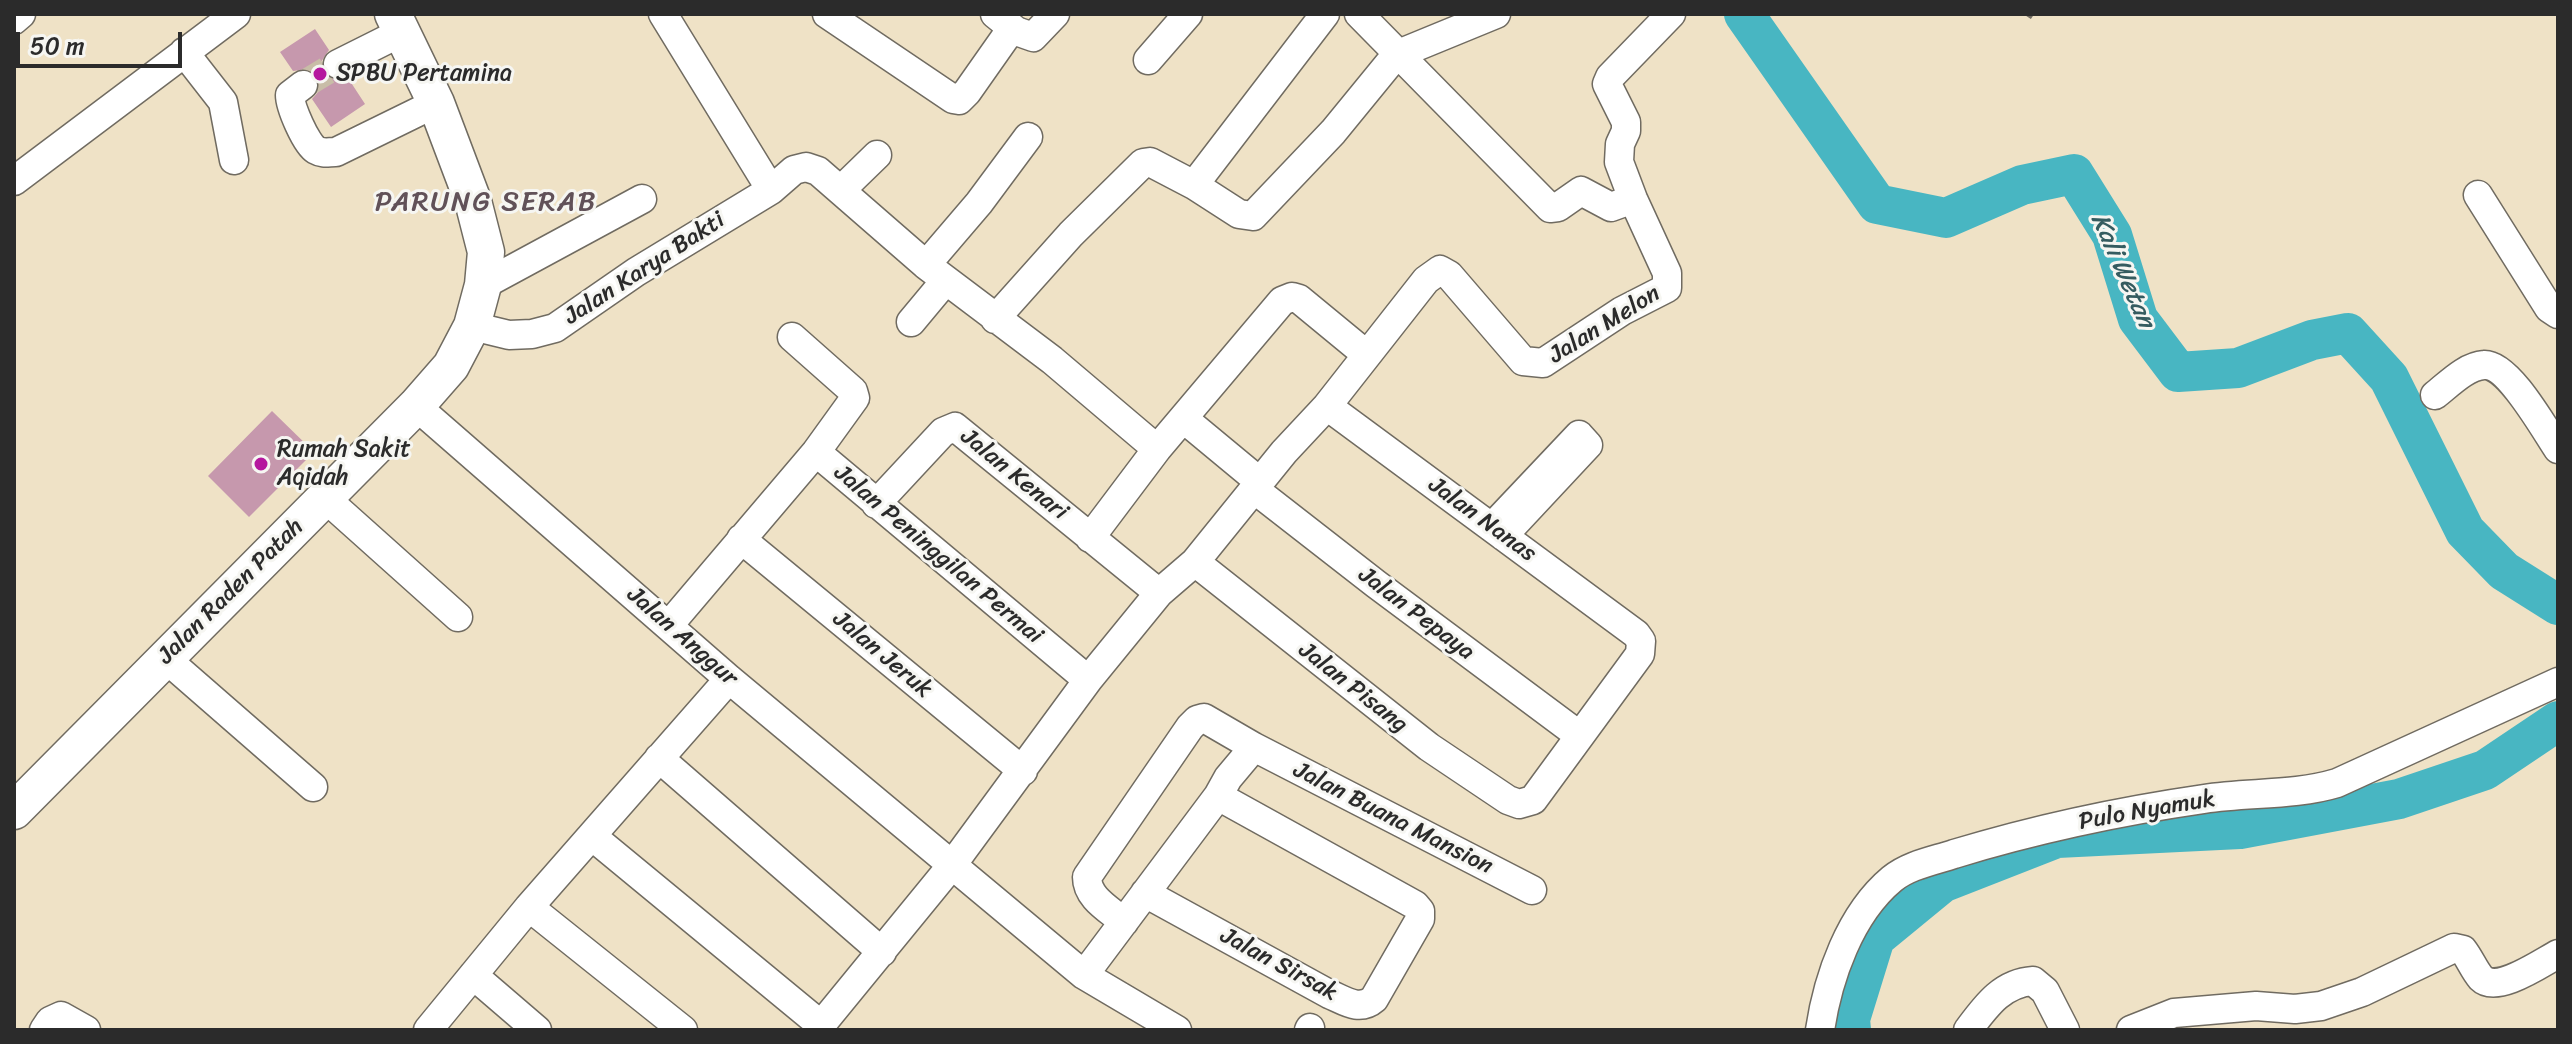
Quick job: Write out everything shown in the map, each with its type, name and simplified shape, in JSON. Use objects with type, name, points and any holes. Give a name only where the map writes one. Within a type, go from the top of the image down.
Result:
[{"type":"main road","name":"Jalan Raden Patah","points":[[14,811],[416,406],[451,366],[472,326],[483,285],[486,252],[479,219],[436,103],[398,23]]},
{"type":"street","points":[[14,20],[21,14]]},
{"type":"street","points":[[14,181],[236,14]]},
{"type":"street","points":[[663,14],[771,190]]},
{"type":"street","points":[[827,14],[953,99],[959,100],[967,92],[1003,21],[1024,36],[1033,37],[1055,14]]},
{"type":"street","points":[[1148,60],[1188,14]]},
{"type":"street","points":[[1194,185],[1325,14]]},
{"type":"street","points":[[1359,14],[1550,208],[1558,207],[1581,191],[1611,207],[1633,199]]},
{"type":"street","points":[[995,319],[1071,234],[1143,163],[1150,162],[1194,185],[1239,214],[1257,214],[1333,132],[1396,55],[1496,14]]},
{"type":"street","name":"Jalan Melon","points":[[1367,355],[1426,280],[1440,270],[1449,275],[1523,361],[1543,363],[1622,311],[1667,288],[1667,273],[1619,162],[1626,122],[1607,84],[1610,77],[1671,14]]},
{"type":"street","points":[[338,64],[398,23]]},
{"type":"street","points":[[184,52],[223,102],[234,160]]},
{"type":"street","points":[[303,85],[290,95],[290,104],[311,148],[322,153],[336,152],[436,103]]},
{"type":"street","points":[[911,322],[936,273],[979,203],[1028,137]]},
{"type":"street","points":[[877,155],[841,190],[936,273],[1072,377],[1157,449]]},
{"type":"street","name":"Jalan Karya Bakti","points":[[472,326],[509,335],[532,334],[555,328],[636,272],[771,190],[794,170],[806,167],[818,171],[841,190]]},
{"type":"street","points":[[2478,195],[2549,308],[2558,314]]},
{"type":"street","points":[[483,285],[642,199]]},
{"type":"street","points":[[593,837],[819,1027],[952,865],[1088,680],[1159,593],[1195,562],[1367,355],[1299,299],[1286,298],[1157,449],[1090,538]]},
{"type":"street","points":[[792,337],[853,391],[855,398],[816,452]]},
{"type":"street","points":[[2435,395],[2475,367],[2485,364],[2493,367],[2518,390],[2558,449]]},
{"type":"street","name":"Jalan Anggur","points":[[416,406],[729,679],[1084,975],[1177,1030]]},
{"type":"street","name":"Jalan Nanas","points":[[1327,406],[1636,634],[1641,641],[1640,654],[1580,736]]},
{"type":"street","points":[[1184,419],[1257,485]]},
{"type":"street","name":"Jalan Kenari","points":[[876,504],[943,432],[955,427],[1159,593]]},
{"type":"street","name":"Jalan Peninggilan Permai","points":[[669,625],[816,452],[1088,680]]},
{"type":"street","name":"Jalan Pepaya","points":[[1257,485],[1364,575],[1580,736]]},
{"type":"street","points":[[325,498],[458,617]]},
{"type":"street","name":"Jalan Jeruk","points":[[741,539],[1023,771]]},
{"type":"street","name":"Jalan Pisang","points":[[1195,562],[1429,747],[1519,804],[1533,800],[1580,736]]},
{"type":"street","points":[[165,658],[313,787]]},
{"type":"street","points":[[428,1030],[529,907],[729,679]]},
{"type":"street","name":"Pulo Nyamuk","points":[[1820,1030],[1836,971],[1858,916],[1876,894],[1906,869],[2011,837],[2204,798],[2314,790],[2337,783],[2558,682]]},
{"type":"street","name":"Jalan Buana Mansion","points":[[1124,922],[1092,896],[1087,888],[1087,877],[1190,727],[1204,718],[1254,747],[1532,890]]},
{"type":"street","points":[[1084,975],[1254,747]]},
{"type":"street","points":[[659,758],[882,952]]},
{"type":"street","name":"Jalan Sirsak","points":[[1145,893],[1329,994],[1355,1005],[1368,1004],[1374,999],[1420,919],[1420,911],[1415,905],[1218,796]]},
{"type":"street","points":[[529,907],[683,1030]]},
{"type":"street","points":[[2131,1030],[2174,1013],[2256,1006],[2282,1019],[2344,999],[2454,948],[2463,950],[2480,977],[2490,983],[2507,981],[2558,954]]},
{"type":"street","points":[[473,975],[537,1030]]},
{"type":"street","points":[[1968,1030],[1988,1002],[2011,986],[2033,981],[2045,991],[2065,1030]]},
{"type":"street","points":[[44,1030],[50,1021],[61,1016],[86,1030]]},
{"type":"path","points":[[2027,14],[2033,18]]},
{"type":"building","name":"SPBU Pertamina","points":[[315,29],[329,50],[321,62],[323,72],[336,81],[348,78],[365,104],[331,127],[312,99],[319,91],[317,75],[309,69],[293,71],[280,52]]},
{"type":"building","name":"Rumah Sakit Aqidah","points":[[272,411],[314,452],[249,517],[208,476]]},
{"type":"waterway","name":"Kali Wetan","points":[[1744,14],[1877,204],[1946,218],[2022,185],[2074,174],[2112,235],[2138,319],[2178,372],[2238,368],[2312,340],[2348,333],[2389,378],[2465,531],[2504,571],[2558,605]]},
{"type":"waterway","points":[[1851,1030],[1850,1019],[1875,938],[1942,883],[2057,838],[2240,829],[2399,799],[2485,770],[2558,721]]},
{"type":"tunnel","points":[[303,85],[338,64]]},
{"type":"place","name":"SPBU Pertamina","points":[[320,74]]},
{"type":"place","name":"Rumah Sakit Aqidah","points":[[261,464]]},
{"type":"district","name":"PARUNG SERAB","points":[[486,203]]}]
